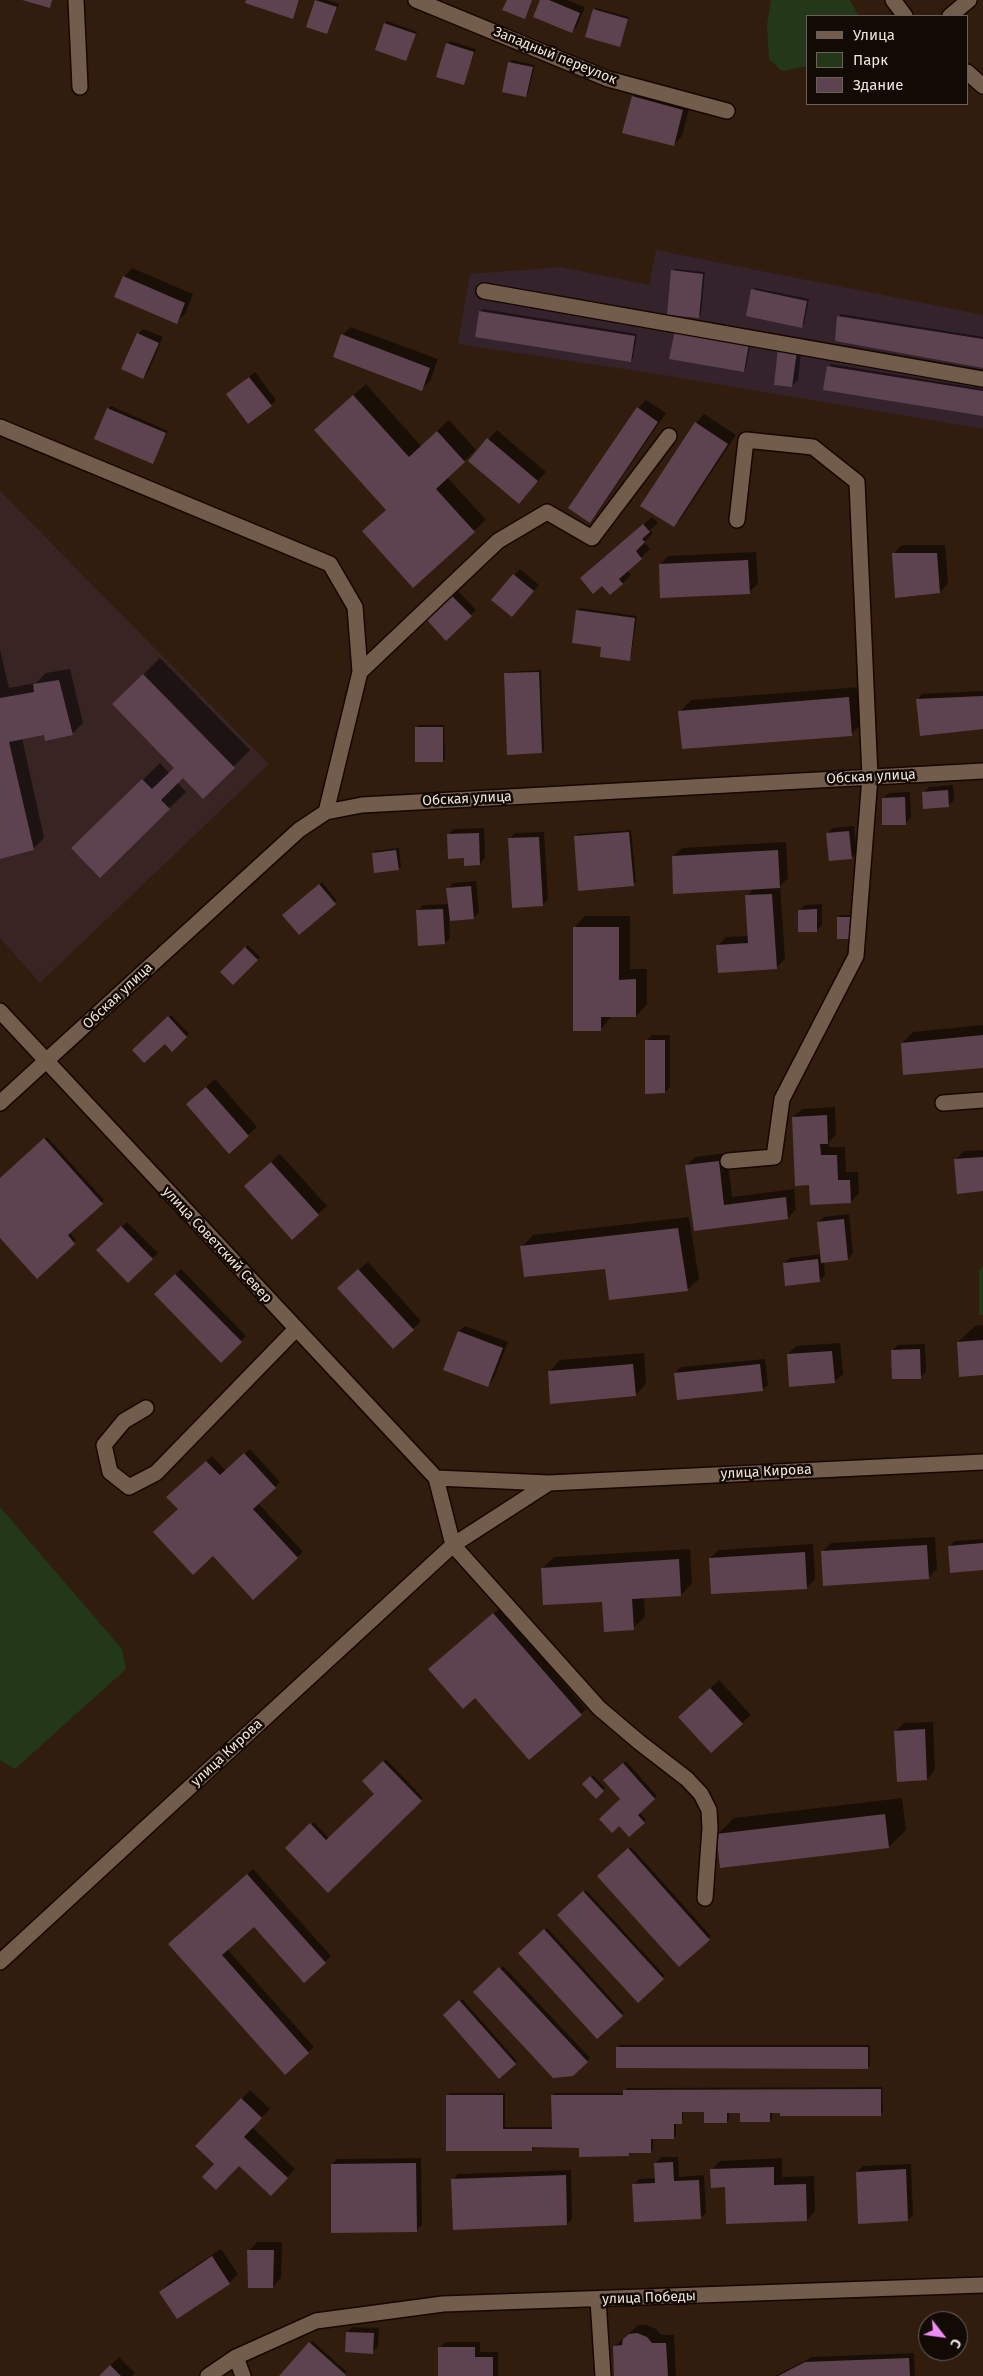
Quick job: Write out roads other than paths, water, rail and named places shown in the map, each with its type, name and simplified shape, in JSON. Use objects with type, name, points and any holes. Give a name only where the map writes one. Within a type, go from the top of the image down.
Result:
[{"type":"street","points":[[76,0],[80,87]]},
{"type":"street","name":"Западный переулок","points":[[416,0],[608,79],[726,110]]},
{"type":"street","points":[[893,0],[904,15]]},
{"type":"street","points":[[951,15],[969,0]]},
{"type":"street","points":[[968,73],[983,86]]},
{"type":"street","points":[[484,291],[983,379]]},
{"type":"street","points":[[0,427],[330,564],[355,607],[360,672],[326,812]]},
{"type":"street","points":[[360,672],[498,541],[547,512],[592,538],[669,436]]},
{"type":"street","points":[[728,1161],[774,1157],[782,1099],[856,956],[870,777],[857,482],[813,447],[746,440],[737,520]]},
{"type":"street","name":"Обская улица","points":[[0,1104],[299,830],[326,812],[362,805],[983,771]]},
{"type":"street","name":"улица Советский Север","points":[[0,1011],[436,1478]]},
{"type":"street","points":[[943,1103],[983,1100]]},
{"type":"street","points":[[146,1408],[124,1421],[104,1445],[110,1472],[129,1487],[156,1472],[296,1329]]},
{"type":"street","name":"улица Кирова","points":[[436,1478],[549,1483],[983,1462]]},
{"type":"street","points":[[436,1478],[453,1545],[599,1708],[638,1742],[687,1779],[701,1794],[709,1810],[710,1828],[705,1898]]},
{"type":"street","name":"улица Кирова","points":[[0,1962],[453,1545],[549,1483]]},
{"type":"street","name":"улица Победы","points":[[208,2376],[236,2357],[316,2321],[443,2304],[983,2285]]},
{"type":"street","points":[[598,2300],[603,2376]]},
{"type":"street","points":[[236,2357],[243,2376]]}]
